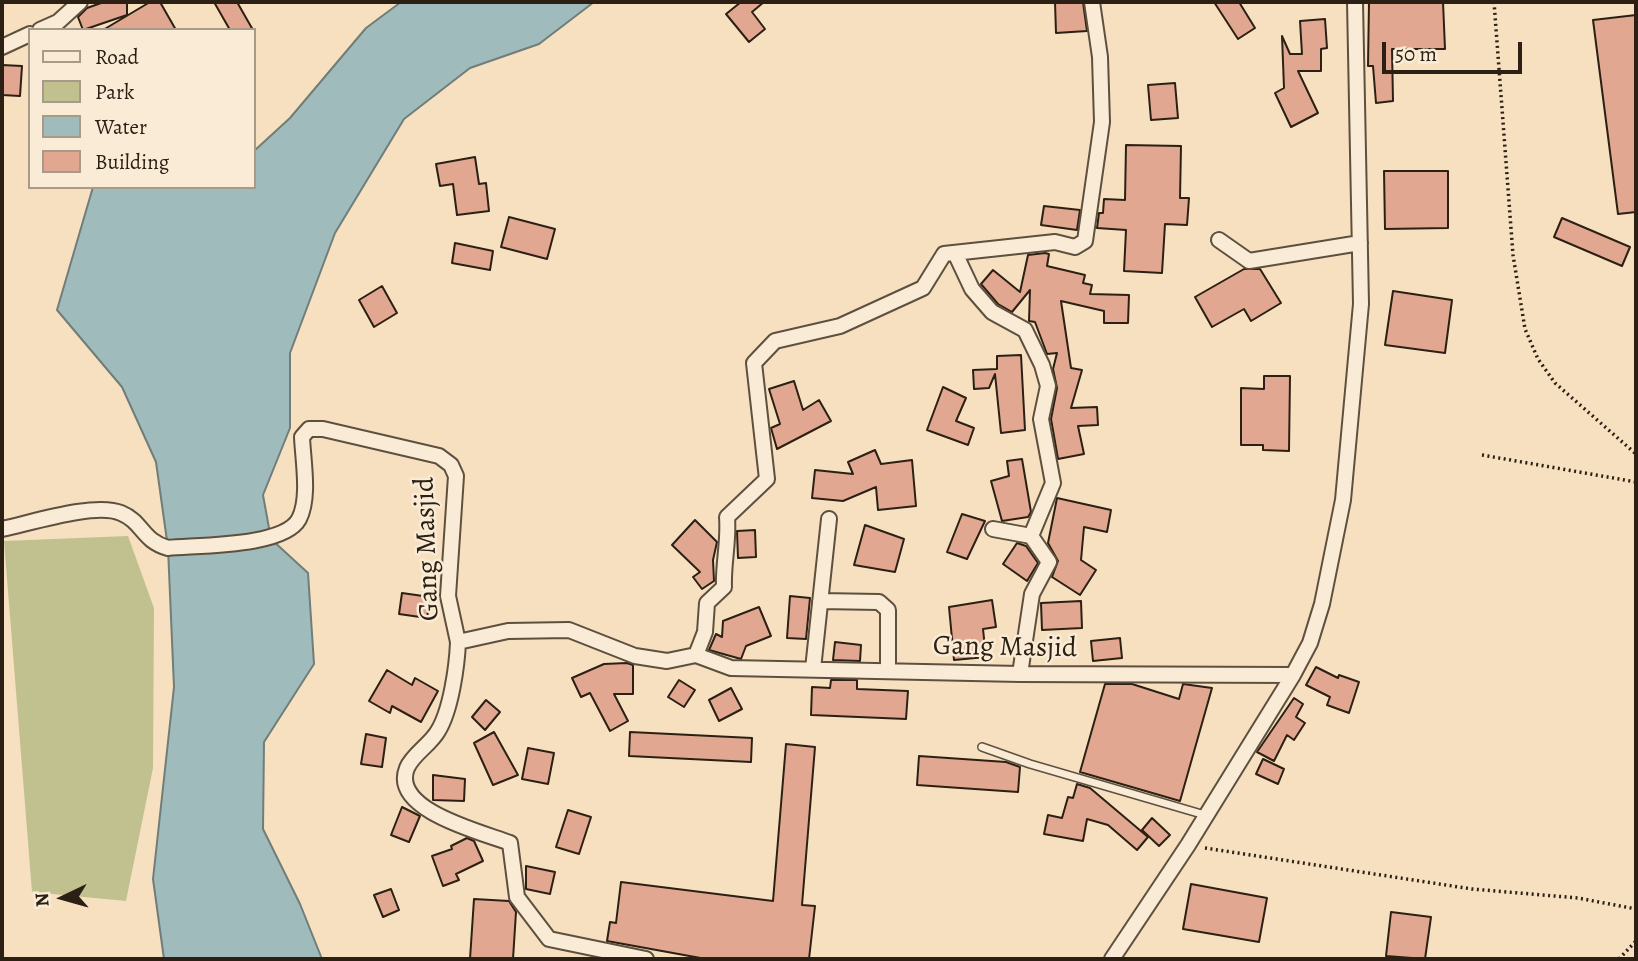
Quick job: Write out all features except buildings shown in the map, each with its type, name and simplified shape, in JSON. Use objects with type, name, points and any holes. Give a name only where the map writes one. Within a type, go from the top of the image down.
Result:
[{"type":"street","points":[[44,28],[58,22],[80,2]]},
{"type":"street","points":[[696,655],[705,632],[707,603],[724,587],[723,564],[729,549],[727,517],[767,479],[754,363],[775,341],[839,326],[922,288],[944,254],[1055,242],[1075,247],[1085,241],[1102,122],[1100,57],[1092,2]]},
{"type":"street","points":[[1112,959],[1188,845],[1293,675],[1310,643],[1318,617],[1343,500],[1361,304],[1355,2]]},
{"type":"street","points":[[2,47],[28,35]]},
{"type":"street","points":[[1219,240],[1249,261],[1360,243]]},
{"type":"street","points":[[955,253],[972,289],[992,312],[1025,330],[1042,365],[1048,387],[1041,419],[1053,483],[1031,536]]},
{"type":"street","name":"Gang Masjid","points":[[2,529],[110,510],[133,521],[153,544],[169,548],[271,539],[290,529],[298,520],[303,505],[302,437],[309,429],[323,429],[439,456],[451,465],[456,476],[448,596],[458,642],[508,631],[569,630],[635,656],[667,660],[696,655],[731,668],[1020,674],[1293,675]]},
{"type":"street","points":[[813,669],[829,519]]},
{"type":"street","points":[[993,529],[1031,536],[1049,562],[1032,594],[1020,674]]},
{"type":"street","points":[[820,601],[879,602],[888,610],[888,670]]},
{"type":"street","points":[[458,642],[457,668],[439,731],[408,765],[404,780],[408,796],[433,813],[510,843],[517,897],[549,939],[646,959]]},
{"type":"lane","points":[[982,747],[1030,764],[1205,815]]},
{"type":"path","points":[[1494,2],[1513,255],[1525,329],[1538,359],[1555,383],[1636,454]]},
{"type":"path","points":[[1482,455],[1636,482]]},
{"type":"path","points":[[1188,845],[1472,889],[1578,898],[1636,909]]},
{"type":"path","points":[[1619,959],[1636,941]]},
{"type":"green space","points":[[128,536],[154,608],[153,768],[126,901],[32,892],[4,541]]},
{"type":"water","points":[[401,2],[594,2],[539,44],[470,68],[404,119],[335,233],[290,353],[290,428],[263,495],[271,539],[308,573],[314,664],[264,742],[263,829],[300,904],[322,959],[164,959],[153,879],[174,687],[168,548],[156,462],[122,387],[57,310],[92,189],[256,189],[256,149],[290,118],[366,28]]}]
